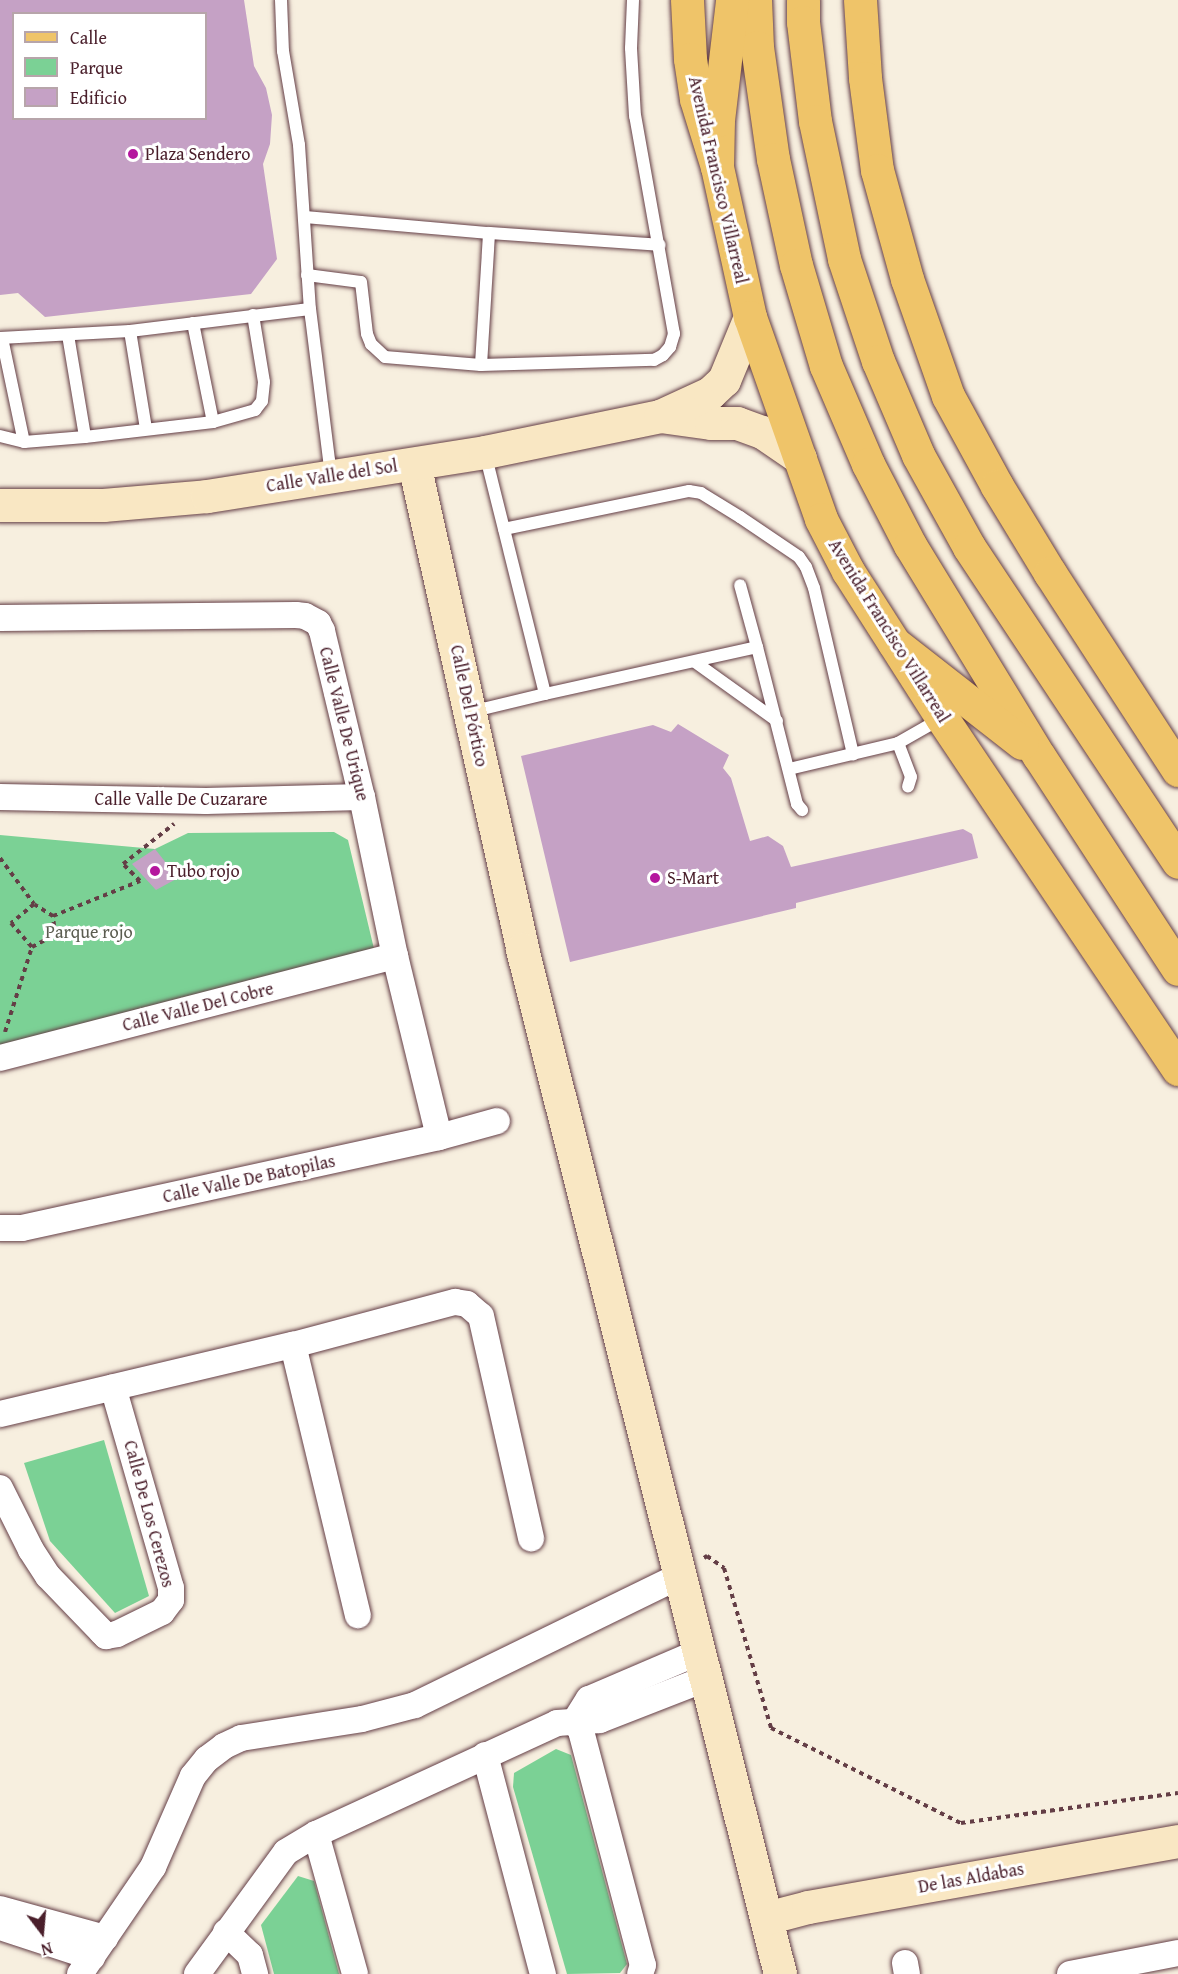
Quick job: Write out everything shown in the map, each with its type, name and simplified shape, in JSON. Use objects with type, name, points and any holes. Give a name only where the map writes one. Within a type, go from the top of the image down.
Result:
[{"type":"main road","name":"Avenida Francisco Villarreal","points":[[687,0],[690,59],[696,99],[717,167],[750,317],[773,389],[827,529],[848,571],[942,718],[1178,1070]]},
{"type":"main road","points":[[717,167],[718,120],[732,0]]},
{"type":"main road","points":[[755,0],[757,47],[773,159],[796,265],[826,366],[868,464],[910,545],[1040,756],[1178,969]]},
{"type":"main road","points":[[803,0],[803,22],[815,121],[844,259],[878,362],[918,455],[969,548],[1178,862]]},
{"type":"main road","points":[[860,0],[865,78],[877,170],[907,279],[948,396],[997,486],[1050,573],[1178,770]]},
{"type":"main road","points":[[894,643],[1040,756]]},
{"type":"street","name":"Calle Valle del Sol","points":[[0,505],[104,505],[150,502],[414,464],[485,452],[660,416],[710,393],[724,380],[750,317]]},
{"type":"street","name":"Calle Valle del Sol","points":[[660,416],[711,423],[737,423],[762,432],[800,458]]},
{"type":"street","name":"Calle Del Pórtico","points":[[414,464],[522,949],[780,1974]]},
{"type":"street","name":"Calle Valle De Urique","points":[[0,618],[296,615],[312,618],[322,631],[362,797],[395,956],[439,1137]]},
{"type":"street","name":"Calle Valle De Cuzarare","points":[[0,797],[206,801],[362,797]]},
{"type":"street","name":"Calle Valle Del Cobre","points":[[1,1050],[395,956]]},
{"type":"street","name":"Calle Valle De Batopilas","points":[[0,1228],[22,1228],[439,1137],[497,1121]]},
{"type":"street","points":[[0,1414],[293,1345],[455,1302],[467,1304],[481,1316],[531,1538]]},
{"type":"street","points":[[293,1345],[358,1615]]},
{"type":"street","name":"Calle De Los Cerezos","points":[[0,1488],[31,1550],[48,1576],[102,1632],[106,1635],[117,1634],[162,1612],[171,1600],[171,1588],[113,1387]]},
{"type":"street","points":[[92,1956],[153,1867],[193,1776],[224,1746],[241,1738],[362,1719],[415,1705],[679,1576]]},
{"type":"street","points":[[197,1974],[286,1852],[316,1834],[557,1723],[600,1720],[702,1666]]},
{"type":"street","points":[[574,1721],[581,1731],[643,1965],[640,1974]]},
{"type":"street","points":[[485,1755],[543,1974]]},
{"type":"street","points":[[316,1834],[355,1974]]},
{"type":"street","name":"De las Aldabas","points":[[766,1918],[808,1907],[1178,1841]]},
{"type":"street","points":[[0,1909],[92,1956]]},
{"type":"street","points":[[0,1927],[92,1956]]},
{"type":"street","points":[[226,1932],[250,1955],[255,1974]]},
{"type":"street","points":[[1070,1974],[1178,1953]]},
{"type":"lane","points":[[281,0],[282,51],[299,145],[310,309],[331,476]]},
{"type":"lane","points":[[307,275],[361,282],[367,334],[371,344],[385,357],[481,365],[654,360],[663,355],[670,347],[674,334],[660,245],[635,116],[631,48],[633,0]]},
{"type":"lane","points":[[305,218],[660,245]]},
{"type":"lane","points":[[481,365],[489,233]]},
{"type":"lane","points":[[24,442],[1,338],[130,331],[310,309]]},
{"type":"lane","points":[[0,436],[24,442],[85,437],[213,422],[255,410],[261,401],[264,382],[253,315]]},
{"type":"lane","points":[[193,322],[213,422]]},
{"type":"lane","points":[[130,331],[146,429]]},
{"type":"lane","points":[[68,335],[85,437]]},
{"type":"lane","points":[[485,452],[545,694]]},
{"type":"lane","points":[[504,529],[688,491],[701,493],[740,518],[799,557],[806,567],[814,588],[853,754]]},
{"type":"lane","points":[[740,585],[797,804],[802,810]]},
{"type":"lane","points":[[470,712],[757,647]]},
{"type":"lane","points":[[695,662],[777,721]]},
{"type":"lane","points":[[789,770],[898,743],[942,718]]},
{"type":"lane","points":[[898,743],[911,777],[908,787]]},
{"type":"path","points":[[53,916],[140,881],[123,864],[206,801]]},
{"type":"path","points":[[0,858],[34,904],[53,916]]},
{"type":"path","points":[[32,947],[10,923],[34,904]]},
{"type":"path","points":[[1,1050],[32,947],[55,935],[53,916]]},
{"type":"path","points":[[679,1576],[707,1556],[724,1568],[771,1728],[961,1824],[1178,1793]]},
{"type":"green space","name":"Parque rojo","points":[[334,832],[348,840],[375,953],[0,1047],[0,835],[155,849],[188,833]]},
{"type":"green space","points":[[104,1440],[149,1596],[115,1613],[50,1541],[24,1463]]},
{"type":"green space","points":[[556,1749],[571,1755],[627,1964],[620,1973],[567,1974],[513,1787],[514,1773]]},
{"type":"green space","points":[[298,1876],[314,1881],[339,1974],[274,1974],[261,1925]]},
{"type":"building","name":"Plaza Sendero","points":[[0,0],[244,0],[254,66],[266,88],[272,115],[270,144],[263,164],[277,259],[251,294],[45,317],[18,293],[0,295]]},
{"type":"building","name":"S-Mart","points":[[678,724],[729,755],[723,768],[731,778],[750,841],[768,836],[783,846],[791,867],[963,829],[972,834],[978,858],[796,903],[796,908],[570,962],[521,756],[653,725],[671,732]]},
{"type":"building","name":"Tubo rojo","points":[[155,849],[178,878],[156,890],[132,864]]},
{"type":"place","name":"Plaza Sendero","points":[[133,154]]},
{"type":"place","name":"Tubo rojo","points":[[155,871]]},
{"type":"place","name":"S-Mart","points":[[655,878]]}]
